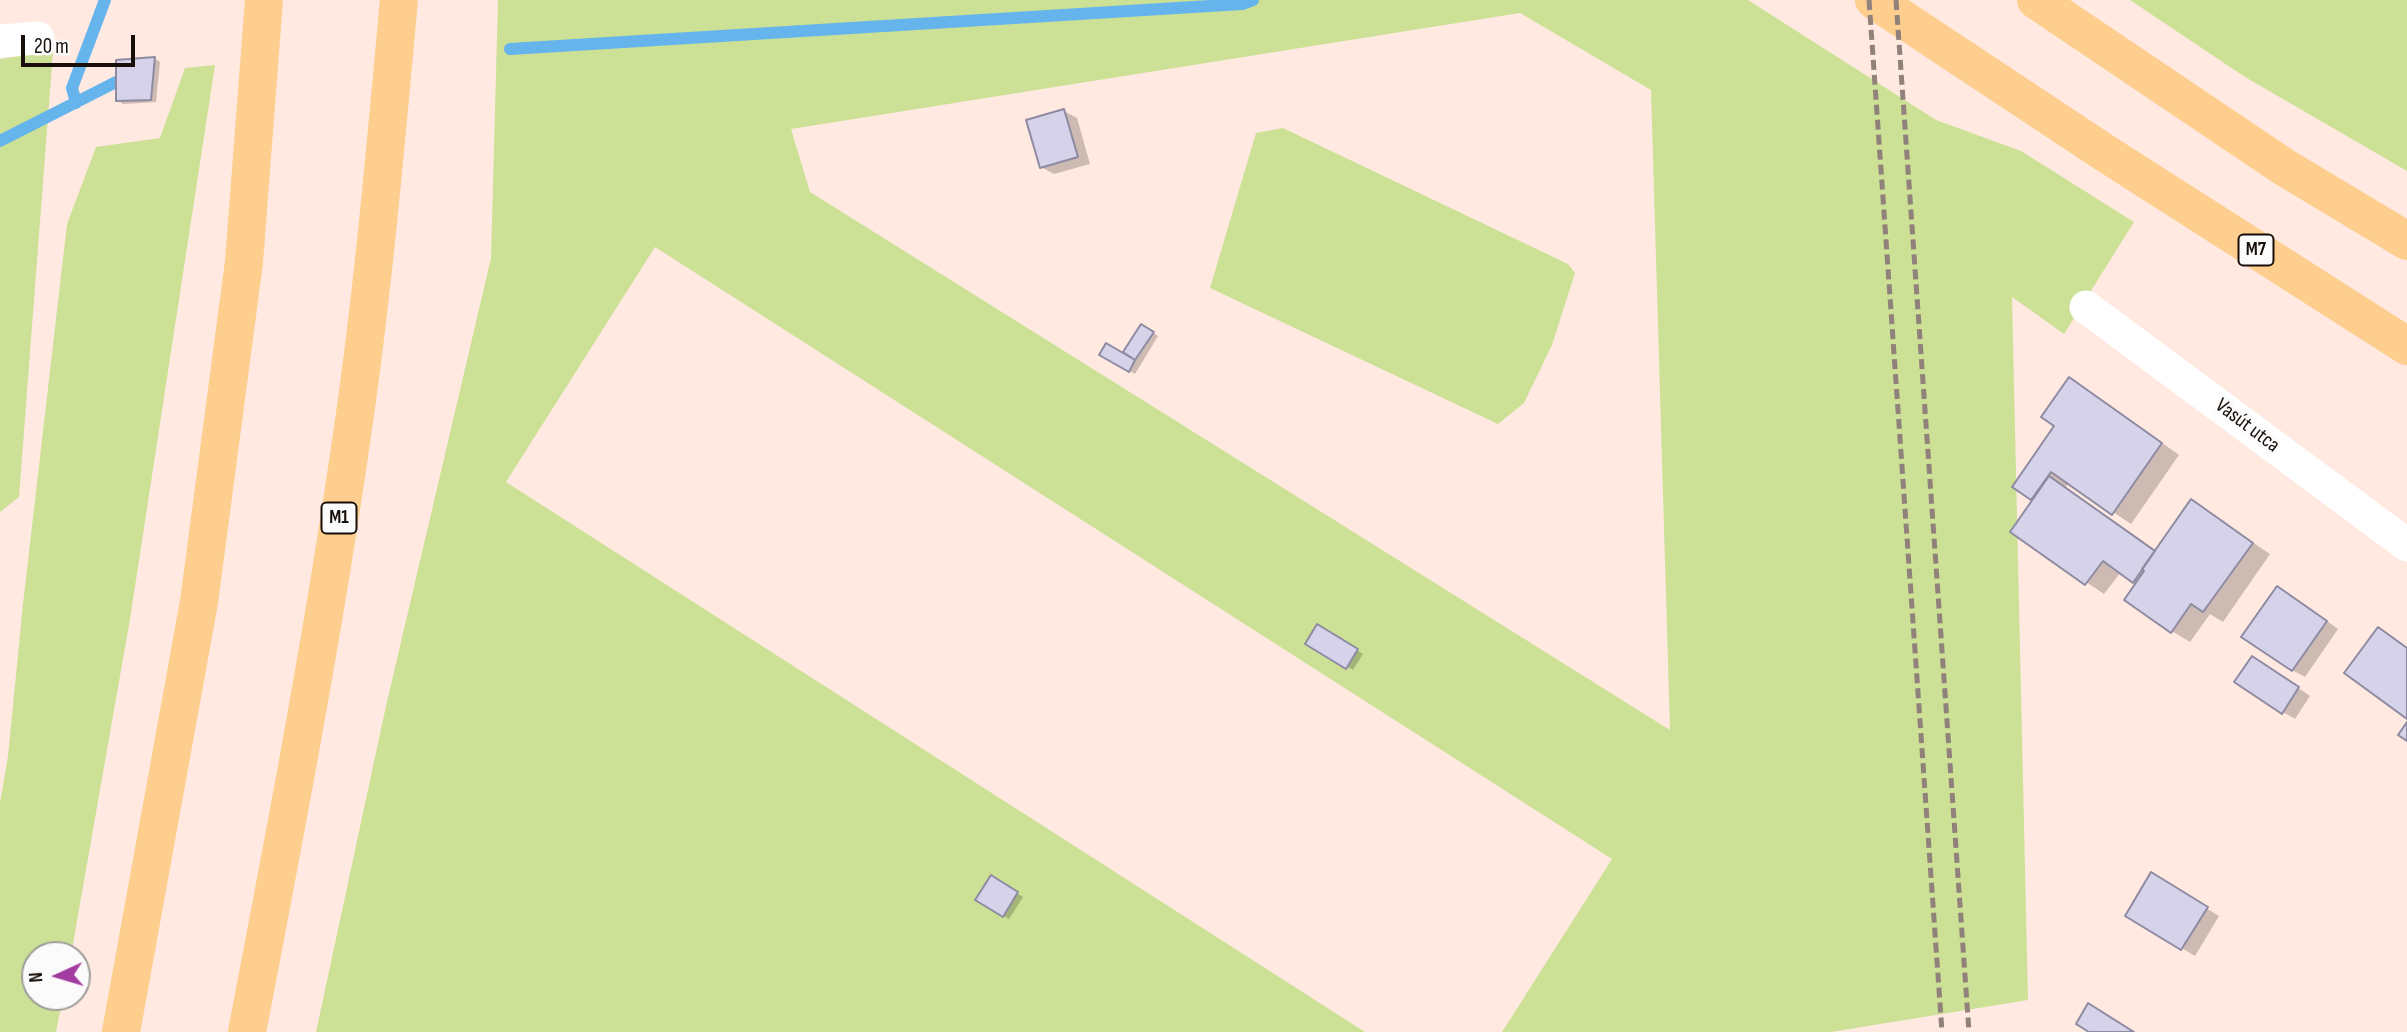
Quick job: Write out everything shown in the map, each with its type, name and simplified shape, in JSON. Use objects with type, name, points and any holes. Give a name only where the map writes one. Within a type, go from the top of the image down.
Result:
[{"type":"highway","points":[[121,1032],[199,602],[244,262],[264,0]]},
{"type":"highway","name":"M1","points":[[247,1032],[308,710],[354,420],[399,0]]},
{"type":"highway","name":"M7","points":[[1874,0],[2105,153],[2407,346]]},
{"type":"highway","points":[[2036,0],[2284,167],[2407,241]]},
{"type":"street","points":[[0,41],[38,38]]},
{"type":"street","name":"Vasút utca","points":[[2086,307],[2407,545]]},
{"type":"green space","points":[[498,0],[1748,0],[1936,120],[2021,151],[2134,222],[2064,334],[2012,297],[2028,1000],[1831,1032],[1502,1032],[1612,859],[655,247],[506,482],[1365,1032],[316,1032],[386,706],[491,258]],"holes":[[[1520,13],[1651,90],[1670,730],[810,192],[791,129]]]},
{"type":"green space","points":[[2130,0],[2407,0],[2407,171],[2245,77]]},
{"type":"green space","points":[[53,51],[19,497],[0,512],[0,59]]},
{"type":"green space","points":[[215,65],[130,619],[73,941],[21,941],[21,1011],[60,1011],[56,1032],[0,1032],[0,803],[8,756],[67,224],[96,147],[160,138],[185,68]]},
{"type":"green space","points":[[1283,128],[1568,264],[1575,273],[1552,345],[1524,403],[1498,424],[1210,288],[1256,133]]},
{"type":"building","points":[[155,57],[151,100],[116,101],[116,60]]},
{"type":"building","points":[[1064,109],[1078,157],[1040,168],[1026,120]]},
{"type":"building","points":[[1141,324],[1154,332],[1135,360],[1123,352]]},
{"type":"building","points":[[1106,343],[1135,360],[1129,372],[1099,355]]},
{"type":"building","points":[[2069,377],[2162,443],[2112,515],[2051,472],[2031,500],[2012,487],[2054,426],[2041,417]]},
{"type":"building","points":[[2049,476],[2155,551],[2133,583],[2103,561],[2085,585],[2010,532]]},
{"type":"building","points":[[2191,499],[2253,543],[2203,612],[2191,604],[2171,633],[2124,600],[2144,571],[2142,569]]},
{"type":"building","points":[[2277,586],[2327,621],[2292,671],[2241,637]]},
{"type":"building","points":[[1317,624],[1358,649],[1346,669],[1305,644]]},
{"type":"building","points":[[2378,627],[2407,648],[2407,719],[2344,673]]},
{"type":"building","points":[[2252,656],[2299,687],[2282,714],[2234,682]]},
{"type":"building","points":[[2407,722],[2407,741],[2398,735]]},
{"type":"building","points":[[2151,872],[2208,907],[2181,950],[2125,916]]},
{"type":"building","points":[[991,875],[1018,892],[1003,917],[975,900]]},
{"type":"building","points":[[2088,1003],[2134,1032],[2089,1032],[2076,1024]]},
{"type":"waterway","points":[[76,103],[72,88],[105,0]]},
{"type":"waterway","points":[[510,49],[1242,4],[1253,0]]},
{"type":"waterway","points":[[0,141],[118,81]]},
{"type":"railway","points":[[1869,0],[1942,1032]]},
{"type":"railway","points":[[1896,0],[1969,1032]]}]
